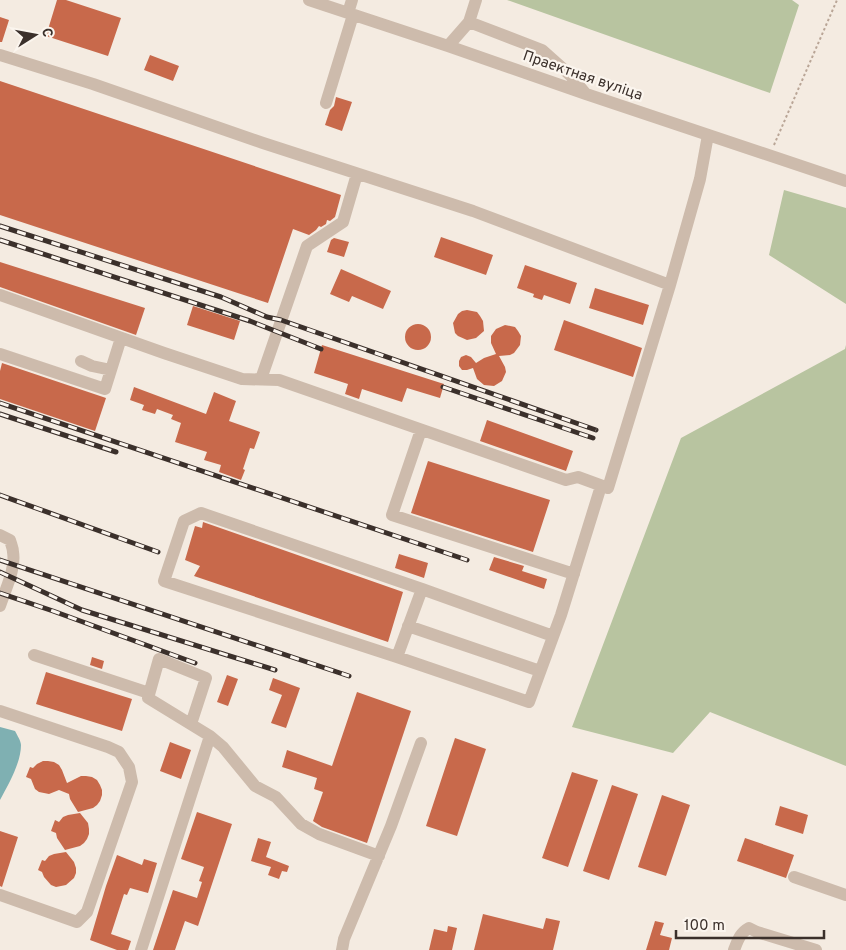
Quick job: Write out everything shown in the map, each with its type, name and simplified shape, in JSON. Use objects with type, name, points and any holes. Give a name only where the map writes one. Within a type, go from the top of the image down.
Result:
[{"type":"street","name":"Праектная вуліца","points":[[309,0],[846,181]]},
{"type":"street","points":[[326,103],[351,14],[352,0]]},
{"type":"street","points":[[448,46],[469,22],[476,0]]},
{"type":"street","points":[[469,22],[542,50],[570,75],[586,94]]},
{"type":"street","points":[[0,55],[93,84],[263,143],[473,211],[670,285]]},
{"type":"street","points":[[0,295],[242,379],[279,380],[566,480],[578,477],[608,488],[670,285],[700,179],[708,135]]},
{"type":"street","points":[[261,379],[307,246],[343,222],[357,174]]},
{"type":"street","points":[[0,354],[105,389],[122,338]]},
{"type":"street","points":[[80,361],[111,370]]},
{"type":"street","points":[[421,430],[392,515],[574,574]]},
{"type":"street","points":[[553,636],[201,512],[184,521],[164,580],[529,702],[553,636],[574,574],[601,486]]},
{"type":"street","points":[[0,535],[10,540],[13,552],[10,577],[0,606]]},
{"type":"street","points":[[397,657],[422,589]]},
{"type":"street","points":[[408,626],[540,671]]},
{"type":"street","points":[[34,655],[149,693]]},
{"type":"street","points":[[191,724],[206,678],[159,659],[148,698],[210,736],[223,747],[255,786],[276,797],[301,824],[319,834],[379,856]]},
{"type":"street","points":[[0,711],[108,746],[119,752],[129,767],[132,782],[87,912],[77,922],[0,895]]},
{"type":"street","points":[[141,950],[210,736]]},
{"type":"street","points":[[342,950],[344,939],[391,826],[421,743]]},
{"type":"street","points":[[794,877],[846,895]]},
{"type":"street","points":[[734,950],[743,931],[749,928],[816,950]]},
{"type":"path","points":[[770,156],[837,0]]},
{"type":"green space","points":[[507,0],[792,0],[799,5],[770,93]]},
{"type":"green space","points":[[784,190],[846,208],[846,304],[769,255]]},
{"type":"green space","points":[[846,345],[846,766],[710,712],[673,753],[572,727],[681,438],[845,349]]},
{"type":"water","points":[[0,727],[15,731],[21,745],[16,766],[0,800]]},
{"type":"building","points":[[57,0],[66,0],[121,18],[108,56],[46,36]]},
{"type":"building","points":[[0,17],[9,20],[2,42],[0,42]]},
{"type":"building","points":[[150,55],[179,66],[173,81],[144,70]]},
{"type":"building","points":[[0,81],[341,195],[335,217],[330,221],[327,220],[326,224],[321,227],[319,226],[309,235],[293,229],[268,303],[0,215]]},
{"type":"building","points":[[336,97],[352,102],[342,131],[325,125]]},
{"type":"building","points":[[441,237],[493,255],[486,275],[434,257]]},
{"type":"building","points":[[334,238],[349,242],[344,257],[327,252],[331,240]]},
{"type":"building","points":[[0,262],[145,308],[136,335],[0,287]]},
{"type":"building","points":[[525,265],[577,283],[570,304],[544,295],[542,300],[533,297],[534,294],[517,288]]},
{"type":"building","points":[[341,269],[391,291],[383,309],[352,296],[349,302],[330,294]]},
{"type":"building","points":[[595,288],[649,305],[643,325],[589,308]]},
{"type":"building","points":[[193,306],[240,321],[234,340],[187,325]]},
{"type":"building","points":[[467,310],[477,312],[483,321],[484,331],[476,338],[467,340],[455,333],[453,323],[458,314]]},
{"type":"building","points":[[564,320],[642,348],[633,377],[554,350]]},
{"type":"building","points":[[418,324],[427,328],[431,337],[427,346],[418,350],[409,346],[405,337],[409,328]]},
{"type":"building","points":[[505,325],[515,327],[521,336],[520,345],[514,353],[499,356],[506,372],[502,381],[494,386],[484,385],[477,379],[473,368],[462,370],[459,366],[459,361],[461,357],[466,355],[471,357],[476,363],[496,354],[491,343],[491,336],[496,329]]},
{"type":"building","points":[[322,345],[444,384],[440,398],[407,388],[402,402],[362,389],[359,399],[345,394],[348,384],[314,373]]},
{"type":"building","points":[[2,363],[106,398],[95,431],[0,399],[0,371]]},
{"type":"building","points":[[134,387],[206,414],[214,392],[236,401],[229,421],[260,432],[254,449],[250,448],[241,480],[219,472],[221,465],[204,460],[207,452],[175,442],[181,423],[171,419],[173,415],[157,409],[155,414],[142,410],[144,405],[130,400]]},
{"type":"building","points":[[487,420],[573,451],[566,471],[480,441]]},
{"type":"building","points":[[428,461],[550,500],[533,552],[411,513]]},
{"type":"building","points":[[203,522],[403,592],[388,642],[194,576],[200,566],[185,560],[195,526],[202,528]]},
{"type":"building","points":[[399,554],[428,563],[424,578],[395,568]]},
{"type":"building","points":[[494,557],[524,566],[522,571],[547,579],[544,589],[489,570]]},
{"type":"building","points":[[92,657],[104,661],[102,669],[90,665]]},
{"type":"building","points":[[46,672],[132,699],[122,731],[36,704]]},
{"type":"building","points":[[227,675],[238,679],[228,706],[217,702]]},
{"type":"building","points":[[273,678],[300,688],[286,728],[271,723],[282,695],[269,690]]},
{"type":"building","points":[[357,692],[411,711],[367,843],[322,827],[313,821],[323,792],[314,789],[317,778],[282,767],[287,750],[332,766]]},
{"type":"building","points":[[455,738],[486,749],[457,836],[426,826]]},
{"type":"building","points":[[170,742],[191,750],[181,779],[160,771]]},
{"type":"building","points":[[43,761],[54,762],[59,765],[67,783],[81,776],[92,777],[97,780],[102,790],[102,795],[97,805],[78,812],[69,794],[59,790],[49,794],[35,789],[31,779],[26,777],[30,767],[33,768]]},
{"type":"building","points":[[572,772],[598,780],[568,867],[542,858]]},
{"type":"building","points":[[612,785],[638,794],[609,880],[583,871]]},
{"type":"building","points":[[662,795],[690,805],[666,876],[638,867]]},
{"type":"building","points":[[780,806],[808,815],[803,834],[775,825]]},
{"type":"building","points":[[197,812],[232,824],[198,926],[185,921],[175,950],[153,950],[173,890],[197,898],[202,882],[199,881],[204,867],[181,859]]},
{"type":"building","points":[[80,813],[88,823],[89,834],[87,839],[80,846],[65,850],[56,833],[51,831],[55,820],[59,822],[63,817]]},
{"type":"building","points":[[0,831],[18,837],[2,887],[0,886]]},
{"type":"building","points":[[258,838],[271,842],[266,857],[289,866],[287,872],[282,871],[279,879],[268,875],[271,867],[251,861]]},
{"type":"building","points":[[745,838],[794,855],[786,878],[737,861]]},
{"type":"building","points":[[66,852],[74,862],[76,873],[74,878],[66,885],[56,887],[51,885],[42,872],[38,870],[42,860],[45,861],[54,854]]},
{"type":"building","points":[[117,855],[142,865],[144,859],[157,863],[148,893],[130,888],[127,895],[124,894],[111,934],[131,941],[128,950],[117,950],[90,940]]},
{"type":"building","points":[[483,914],[543,929],[546,918],[560,921],[553,950],[474,950]]},
{"type":"building","points":[[655,921],[664,923],[660,935],[672,938],[669,950],[646,950]]},
{"type":"building","points":[[448,926],[457,928],[452,950],[429,950],[434,929],[447,932]]},
{"type":"railway","points":[[0,226],[221,297],[267,317],[281,320],[596,430]]},
{"type":"railway","points":[[0,240],[250,321],[321,349]]},
{"type":"railway","points":[[443,387],[593,438]]},
{"type":"railway","points":[[0,403],[467,560]]},
{"type":"railway","points":[[0,414],[116,452]]},
{"type":"railway","points":[[0,495],[158,552]]},
{"type":"railway","points":[[0,560],[349,676]]},
{"type":"railway","points":[[0,572],[82,610],[275,670]]},
{"type":"railway","points":[[0,593],[195,663]]}]
